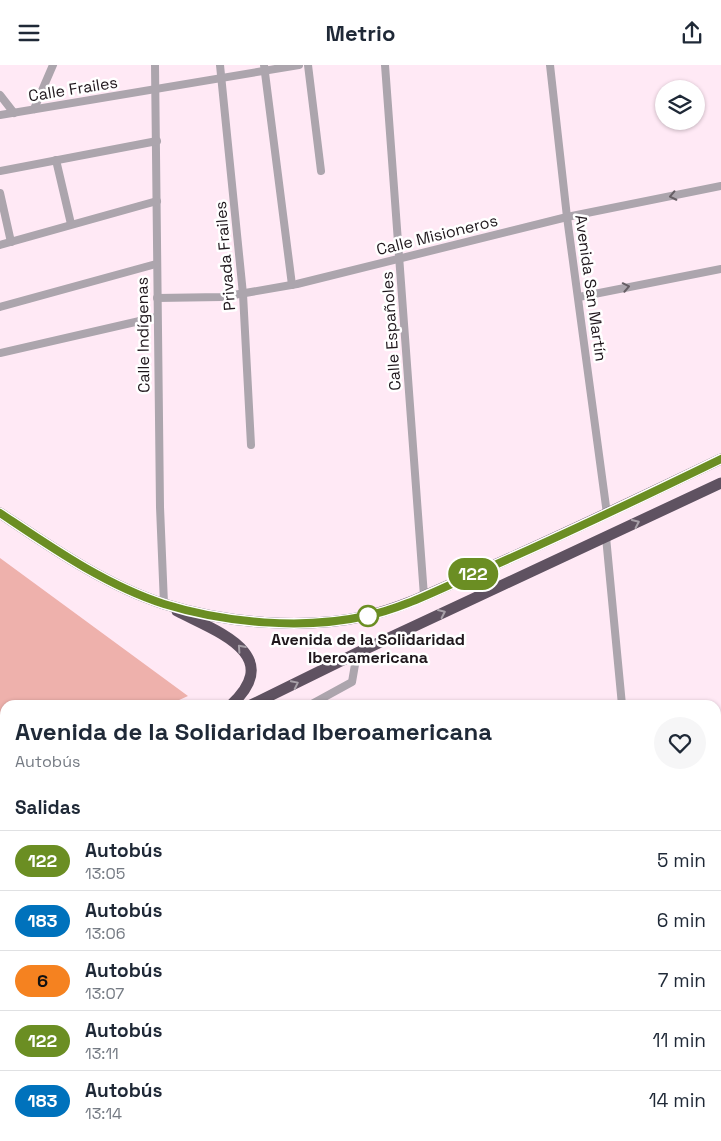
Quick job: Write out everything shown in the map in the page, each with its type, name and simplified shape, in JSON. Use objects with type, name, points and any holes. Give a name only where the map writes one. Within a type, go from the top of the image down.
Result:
[{"type":"highway","points":[[164,603],[255,621],[296,623],[368,616],[424,596],[607,514],[721,459]]},
{"type":"highway","points":[[261,700],[357,653],[721,483]]},
{"type":"highway","points":[[0,513],[98,573],[164,603],[234,641],[245,652],[251,665],[248,681],[235,700]]},
{"type":"street","points":[[34,109],[54,65]]},
{"type":"street","name":"Calle Indígenas","points":[[155,65],[157,141],[156,264],[164,603]]},
{"type":"street","name":"Privada Frailes","points":[[220,65],[243,293],[251,445]]},
{"type":"street","name":"Calle Frailes","points":[[0,115],[221,78],[264,68],[299,65]]},
{"type":"street","points":[[308,65],[321,171]]},
{"type":"street","name":"Calle Españoles","points":[[385,65],[424,596]]},
{"type":"street","name":"Avenida San Martín","points":[[550,65],[567,217],[607,514]]},
{"type":"street","points":[[264,68],[292,285]]},
{"type":"street","points":[[0,95],[14,113]]},
{"type":"street","points":[[0,171],[157,141]]},
{"type":"street","points":[[56,160],[71,224]]},
{"type":"street","name":"Calle Misioneros","points":[[158,298],[222,297],[292,285],[567,217],[721,186]]},
{"type":"street","points":[[0,193],[11,242]]},
{"type":"street","points":[[0,245],[156,201]]},
{"type":"street","points":[[0,307],[156,264]]},
{"type":"street","points":[[579,297],[721,269]]},
{"type":"street","points":[[0,353],[157,317]]},
{"type":"street","points":[[606,537],[622,700]]},
{"type":"street","points":[[319,700],[352,682],[357,653]]},
{"type":"shaded area","points":[[0,558],[188,696],[179,700],[0,700]]},
{"type":"bus line","name":"122","points":[[0,513],[67,556],[128,589],[164,603],[226,617],[255,621],[296,623],[343,620],[368,616],[424,596],[607,514],[721,459]]},
{"type":"place","name":"Avenida de la Solidaridad Iberoamericana","points":[[368,616]]}]
